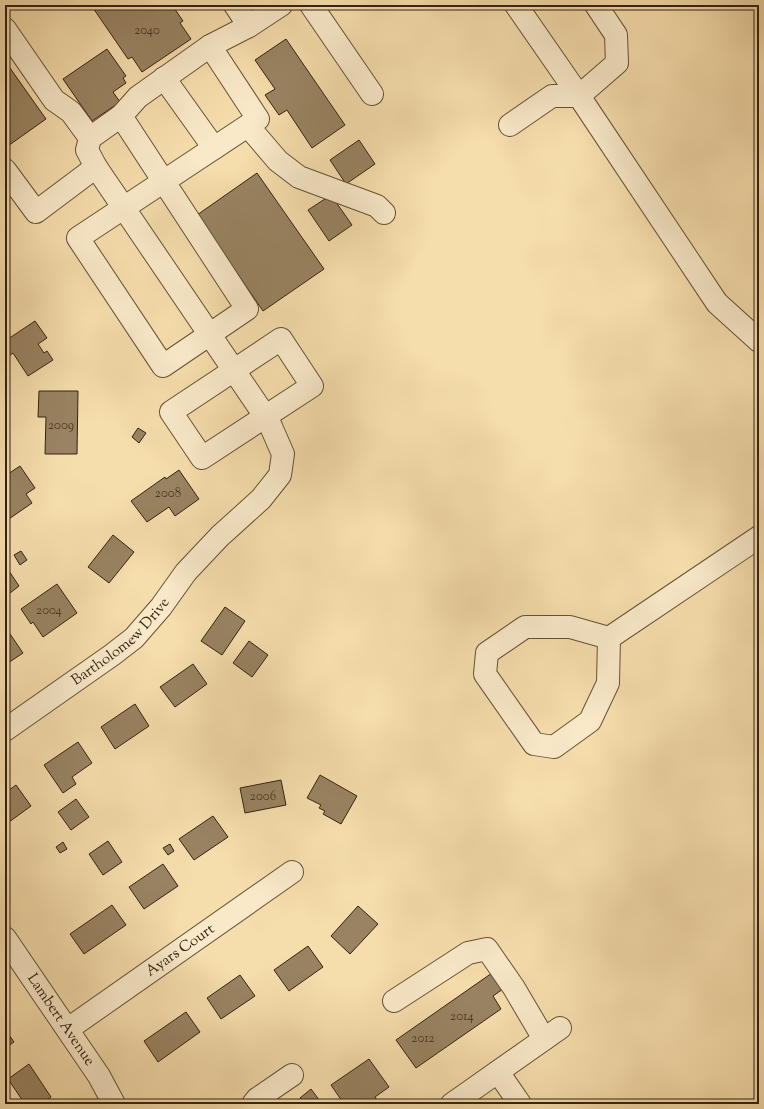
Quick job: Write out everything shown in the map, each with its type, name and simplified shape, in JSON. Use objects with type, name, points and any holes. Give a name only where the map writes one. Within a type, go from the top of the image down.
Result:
[{"type":"street","points":[[235,5],[249,26]]},
{"type":"street","points":[[5,29],[54,100],[71,112],[90,138],[121,116],[138,97],[164,78],[210,46],[249,26],[281,5]]},
{"type":"street","points":[[311,5],[372,94]]},
{"type":"street","points":[[516,5],[579,96],[717,303],[759,341]]},
{"type":"street","points":[[510,125],[552,96],[579,96],[617,63],[616,34],[596,5]]},
{"type":"street","points":[[121,116],[164,181],[247,309],[163,366],[78,238],[124,208],[164,181],[258,119],[210,46]]},
{"type":"street","points":[[164,78],[214,148]]},
{"type":"street","points":[[248,126],[278,161],[299,177],[377,206],[384,213]]},
{"type":"street","name":"Bartholomew Drive","points":[[5,730],[134,638],[161,607],[186,572],[220,536],[261,500],[280,475],[283,454],[265,417],[96,167],[87,150],[90,138]]},
{"type":"street","points":[[5,170],[36,212],[96,167]]},
{"type":"street","points":[[281,339],[312,386],[202,458],[171,412],[234,370],[281,339]]},
{"type":"street","points":[[609,638],[608,683],[590,721],[554,747],[534,744],[485,674],[487,653],[525,627],[570,627],[609,638],[759,537]]},
{"type":"street","name":"Ayars Court","points":[[68,1029],[292,872]]},
{"type":"street","name":"Lambert Avenue","points":[[5,938],[99,1076],[114,1104]]},
{"type":"street","points":[[394,1001],[468,953],[487,949],[514,988],[552,1034],[452,1104]]},
{"type":"street","points":[[498,1072],[520,1104]]},
{"type":"street","points":[[253,1104],[257,1099],[292,1076]]},
{"type":"building","points":[[91,5],[172,5],[183,21],[180,23],[191,39],[142,72],[132,57],[128,59]]},
{"type":"building","points":[[286,39],[345,125],[312,148],[287,110],[279,115],[265,95],[275,89],[255,60]]},
{"type":"building","points":[[107,49],[126,76],[123,78],[126,83],[113,92],[120,102],[92,121],[63,79]]},
{"type":"building","points":[[5,61],[46,119],[5,148]]},
{"type":"building","points":[[359,140],[375,164],[346,184],[330,160]]},
{"type":"building","points":[[257,173],[324,269],[263,311],[197,215]]},
{"type":"building","points":[[331,195],[352,225],[329,241],[308,210]]},
{"type":"building","points":[[35,321],[47,338],[38,344],[44,353],[47,351],[53,360],[28,376],[13,353],[9,356],[5,350],[5,341]]},
{"type":"building","points":[[39,391],[78,391],[77,454],[45,454],[46,417],[38,417]]},
{"type":"building","points":[[138,428],[146,433],[139,443],[132,437]]},
{"type":"building","points":[[20,466],[35,488],[26,494],[32,503],[6,521],[5,476]]},
{"type":"building","points":[[179,470],[199,499],[175,516],[169,507],[147,522],[131,501],[165,477],[166,479]]},
{"type":"building","points":[[113,535],[134,552],[109,583],[88,567]]},
{"type":"building","points":[[21,551],[27,560],[20,565],[14,555]]},
{"type":"building","points":[[5,565],[19,586],[5,597]]},
{"type":"building","points":[[57,584],[77,613],[43,637],[33,622],[31,624],[21,609]]},
{"type":"building","points":[[225,607],[245,621],[222,655],[201,641]]},
{"type":"building","points":[[8,631],[23,653],[5,665],[5,634]]},
{"type":"building","points":[[249,641],[268,655],[252,677],[233,663]]},
{"type":"building","points":[[193,664],[207,684],[175,707],[160,687]]},
{"type":"building","points":[[135,704],[149,726],[115,749],[101,727]]},
{"type":"building","points":[[78,742],[92,763],[72,777],[76,784],[63,793],[44,765]]},
{"type":"building","points":[[320,775],[357,796],[341,824],[323,814],[325,811],[319,808],[321,805],[307,798]]},
{"type":"building","points":[[281,780],[286,805],[245,813],[240,788]]},
{"type":"building","points":[[16,785],[31,806],[5,825],[5,793]]},
{"type":"building","points":[[76,799],[89,817],[71,830],[58,812]]},
{"type":"building","points":[[213,816],[228,837],[194,860],[179,839]]},
{"type":"building","points":[[108,841],[122,862],[103,875],[89,854]]},
{"type":"building","points":[[63,842],[67,849],[60,853],[56,847]]},
{"type":"building","points":[[170,844],[174,851],[168,855],[163,848]]},
{"type":"building","points":[[163,864],[178,886],[144,909],[129,887]]},
{"type":"building","points":[[112,905],[126,925],[84,954],[70,934]]},
{"type":"building","points":[[358,906],[378,924],[350,954],[331,936]]},
{"type":"building","points":[[308,946],[323,967],[289,991],[274,970]]},
{"type":"building","points":[[492,973],[503,989],[493,996],[501,1009],[416,1068],[396,1040]]},
{"type":"building","points":[[240,975],[255,996],[221,1019],[207,998]]},
{"type":"building","points":[[186,1012],[200,1032],[158,1062],[144,1041]]},
{"type":"building","points":[[5,1029],[14,1042],[5,1048]]},
{"type":"building","points":[[369,1059],[389,1087],[375,1097],[377,1100],[372,1104],[344,1104],[331,1085]]},
{"type":"building","points":[[29,1064],[51,1097],[41,1104],[25,1104],[8,1079]]},
{"type":"building","points":[[311,1089],[321,1104],[304,1104],[300,1098]]}]
